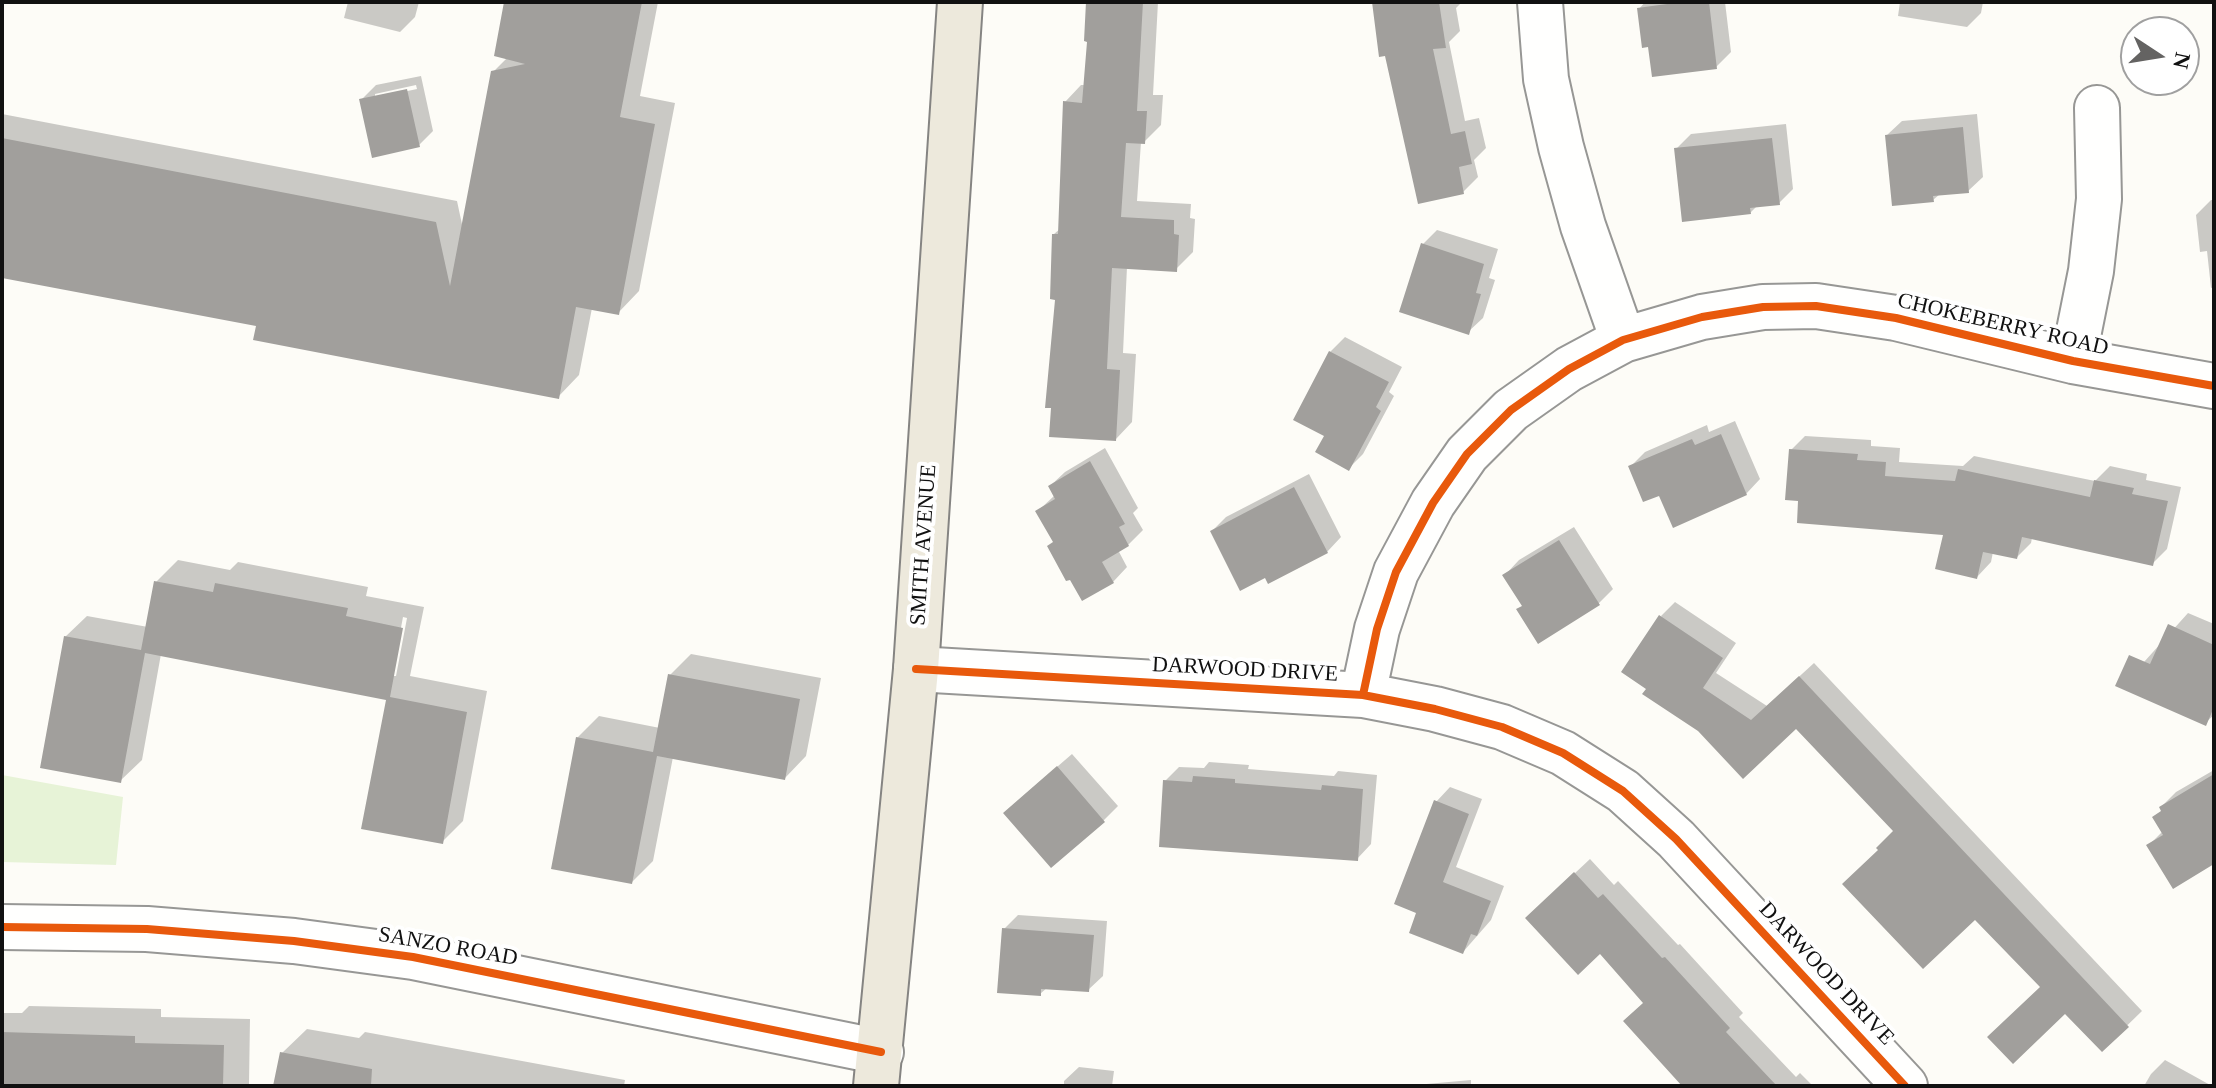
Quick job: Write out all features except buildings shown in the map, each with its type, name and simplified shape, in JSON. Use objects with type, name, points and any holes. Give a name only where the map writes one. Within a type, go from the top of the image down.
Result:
[{"type":"main road","name":"SMITH AVENUE","points":[[878,1069],[916,669],[960,2]]},
{"type":"street","points":[[1540,2],[1546,79],[1561,147],[1583,226],[1623,340]]},
{"type":"street","points":[[2073,361],[2091,271],[2099,199],[2097,108]]},
{"type":"street","name":"CHOKEBERRY ROAD","points":[[1363,695],[1377,629],[1396,572],[1433,503],[1467,454],[1511,410],[1569,369],[1623,340],[1702,317],[1763,307],[1816,306],[1896,318],[2073,361],[2214,386]]},
{"type":"street","name":"DARWOOD DRIVE","points":[[916,669],[1363,695],[1435,709],[1502,727],[1563,753],[1623,791],[1676,839],[1905,1086]]},
{"type":"street","name":"SANZO ROAD","points":[[2,927],[147,929],[294,941],[413,957],[878,1069]]},
{"type":"green space","points":[[2,775],[123,797],[116,865],[2,862]]},
{"type":"cycle path","points":[[1363,695],[1377,629],[1396,572],[1433,503],[1467,454],[1511,410],[1569,369],[1623,340],[1702,317],[1763,307],[1816,306],[1896,318],[2073,361],[2214,386]]},
{"type":"cycle path","points":[[916,669],[1363,695],[1435,709],[1502,727],[1563,753],[1623,791],[1676,839],[1905,1086]]},
{"type":"cycle path","points":[[2,927],[147,929],[294,941],[413,957],[881,1052]]}]
